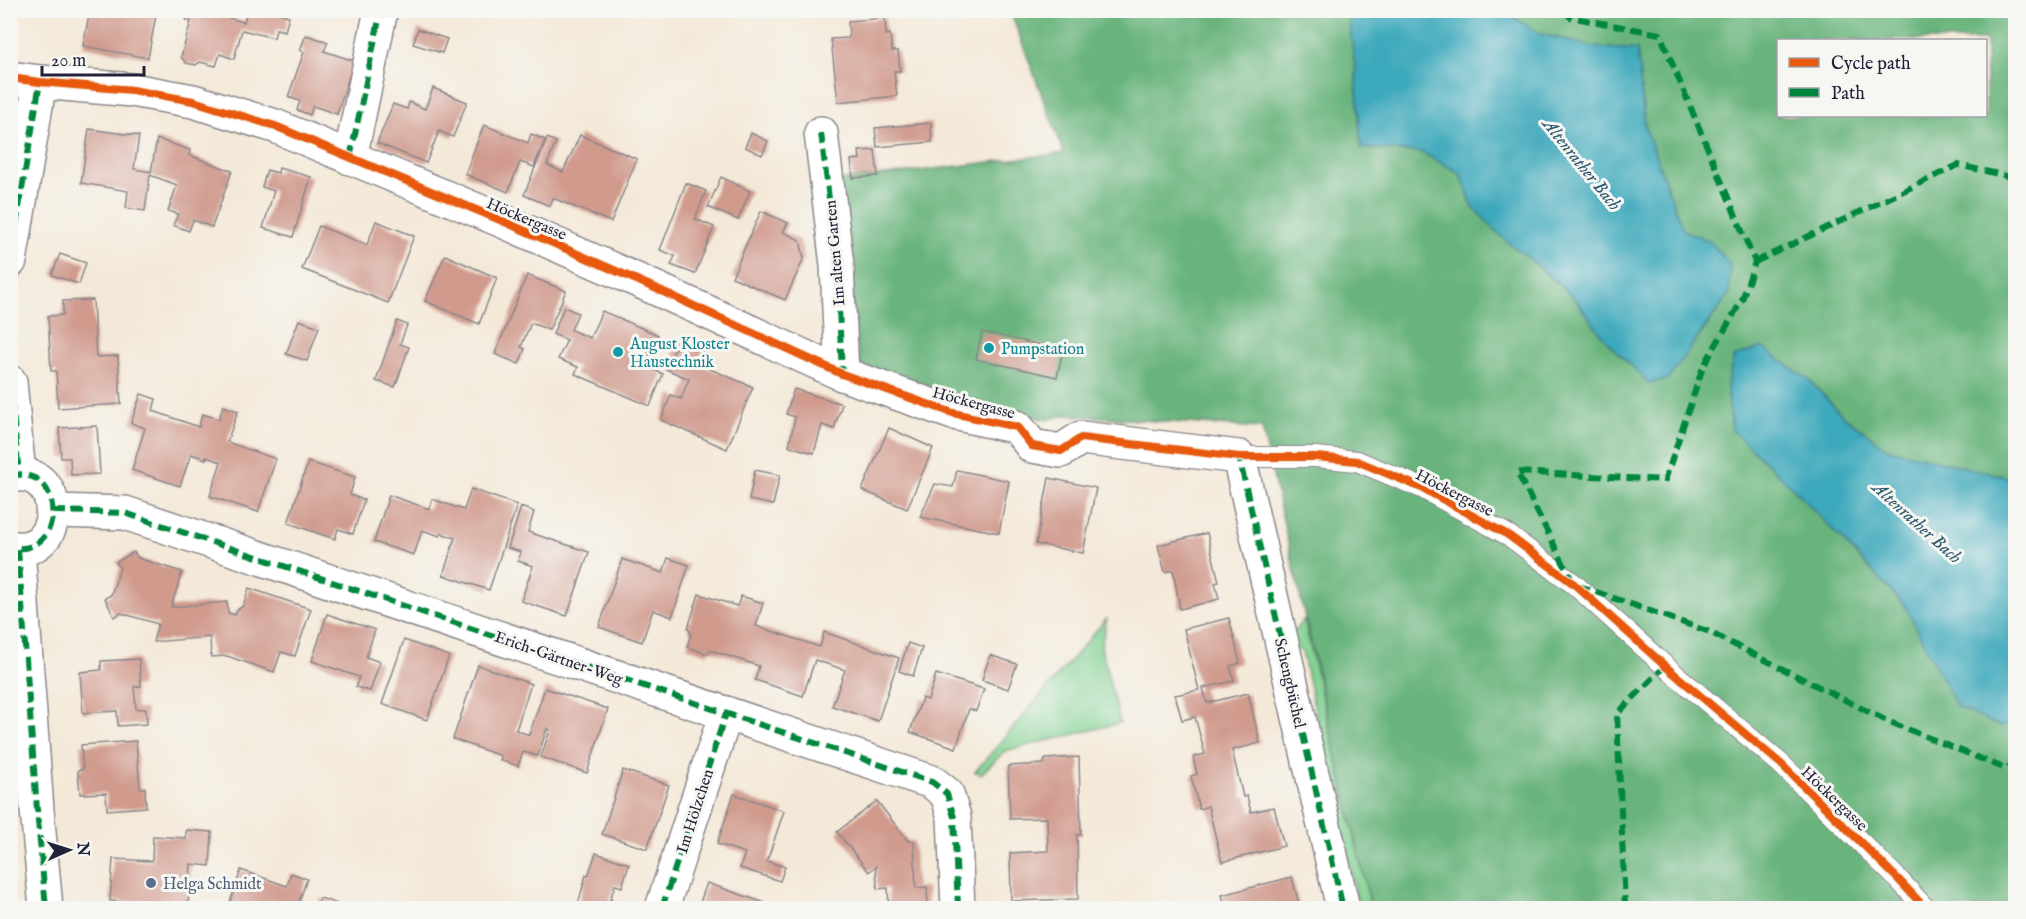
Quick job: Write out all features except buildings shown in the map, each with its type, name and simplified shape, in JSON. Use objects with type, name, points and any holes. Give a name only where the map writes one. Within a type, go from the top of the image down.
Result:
[{"type":"street","points":[[350,158],[381,10]]},
{"type":"street","points":[[10,261],[25,80]]},
{"type":"street","name":"Höckergasse","points":[[25,80],[132,90],[193,101],[275,126],[505,222],[842,374],[953,413],[1017,427],[1032,446],[1061,451],[1081,438],[1239,457]]},
{"type":"street","name":"Im alten Garten","points":[[821,133],[837,265],[842,374]]},
{"type":"street","points":[[10,382],[14,475],[29,476],[42,484],[51,496],[54,511],[52,523],[39,542],[14,548],[46,909]]},
{"type":"street","name":"Schengbüchel","points":[[1239,457],[1343,909]]},
{"type":"street","name":"Erich-Gärtner-Weg","points":[[54,511],[125,513],[932,782],[947,794],[954,817],[958,909]]},
{"type":"street","name":"Im Hölzchen","points":[[662,909],[726,713]]},
{"type":"lane","name":"Höckergasse","points":[[1239,457],[1358,461],[1422,488],[1508,535],[1574,584],[1665,666],[1781,765],[1899,880],[1925,909]]},
{"type":"green space","points":[[1010,11],[1348,11],[1356,74],[1361,148],[1421,152],[1460,173],[1473,207],[1575,299],[1608,343],[1649,383],[1699,337],[1729,294],[1730,265],[1710,241],[1683,230],[1645,127],[1637,50],[1594,47],[1540,34],[1503,11],[2015,11],[2015,482],[2010,478],[1888,449],[1842,415],[1809,380],[1734,357],[1727,385],[1732,430],[1793,488],[1905,606],[1957,707],[2001,726],[2015,720],[2015,908],[1371,908],[1262,428],[1064,415],[1046,420],[860,368],[838,181],[1064,153]]},
{"type":"green space","points":[[1107,618],[1101,647],[1120,723],[1005,751],[981,774],[975,772]]},
{"type":"green space","points":[[1304,619],[1371,908],[1359,908],[1330,779],[1310,744],[1319,728],[1302,652],[1292,645],[1289,638]]},
{"type":"water","name":"Altenrather Bach","points":[[1348,11],[1503,11],[1541,34],[1594,47],[1637,50],[1645,127],[1683,230],[1710,241],[1730,265],[1729,294],[1668,379],[1649,383],[1608,343],[1575,299],[1544,270],[1504,239],[1473,207],[1460,173],[1421,152],[1361,148],[1356,74]]},
{"type":"water","name":"Altenrather Bach","points":[[1762,347],[1809,380],[1842,415],[1888,449],[2010,478],[2015,482],[2015,720],[2001,727],[1957,707],[1905,606],[1793,488],[1732,430],[1727,385],[1734,357]]},
{"type":"marked path","points":[[350,158],[381,10]]},
{"type":"marked path","points":[[1563,10],[1570,17],[1660,34],[1755,262],[1742,300],[1703,367],[1665,480],[1517,472],[1574,584],[1707,631],[1885,720],[2006,769],[2016,762]]},
{"type":"marked path","points":[[10,261],[40,82]]},
{"type":"marked path","points":[[821,133],[837,265],[842,374]]},
{"type":"marked path","points":[[1755,262],[1958,165],[2016,178]]},
{"type":"marked path","points":[[10,382],[19,474]]},
{"type":"marked path","points":[[1234,457],[1239,457],[1343,908]]},
{"type":"marked path","points":[[10,476],[29,476],[42,483],[50,496],[52,511],[50,527],[42,540],[28,547],[10,547]]},
{"type":"marked path","points":[[54,511],[125,513],[932,782],[947,794],[954,817],[958,908]]},
{"type":"marked path","points":[[18,549],[46,908]]},
{"type":"marked path","points":[[1625,908],[1617,714],[1665,666]]},
{"type":"marked path","points":[[662,908],[726,713]]},
{"type":"cycle path","points":[[10,78],[132,90],[193,101],[275,126],[505,222],[842,374],[953,413],[1017,427],[1032,446],[1061,451],[1081,438],[1239,457],[1316,457],[1357,461],[1422,488],[1508,535],[1574,584],[1665,666],[1781,764],[1925,908]]},
{"type":"place","name":"Pumpstation","points":[[989,348]]},
{"type":"place","name":"August Kloster Haustechnik","points":[[618,352]]},
{"type":"place","name":"Helga Schmidt","points":[[151,883]]}]
